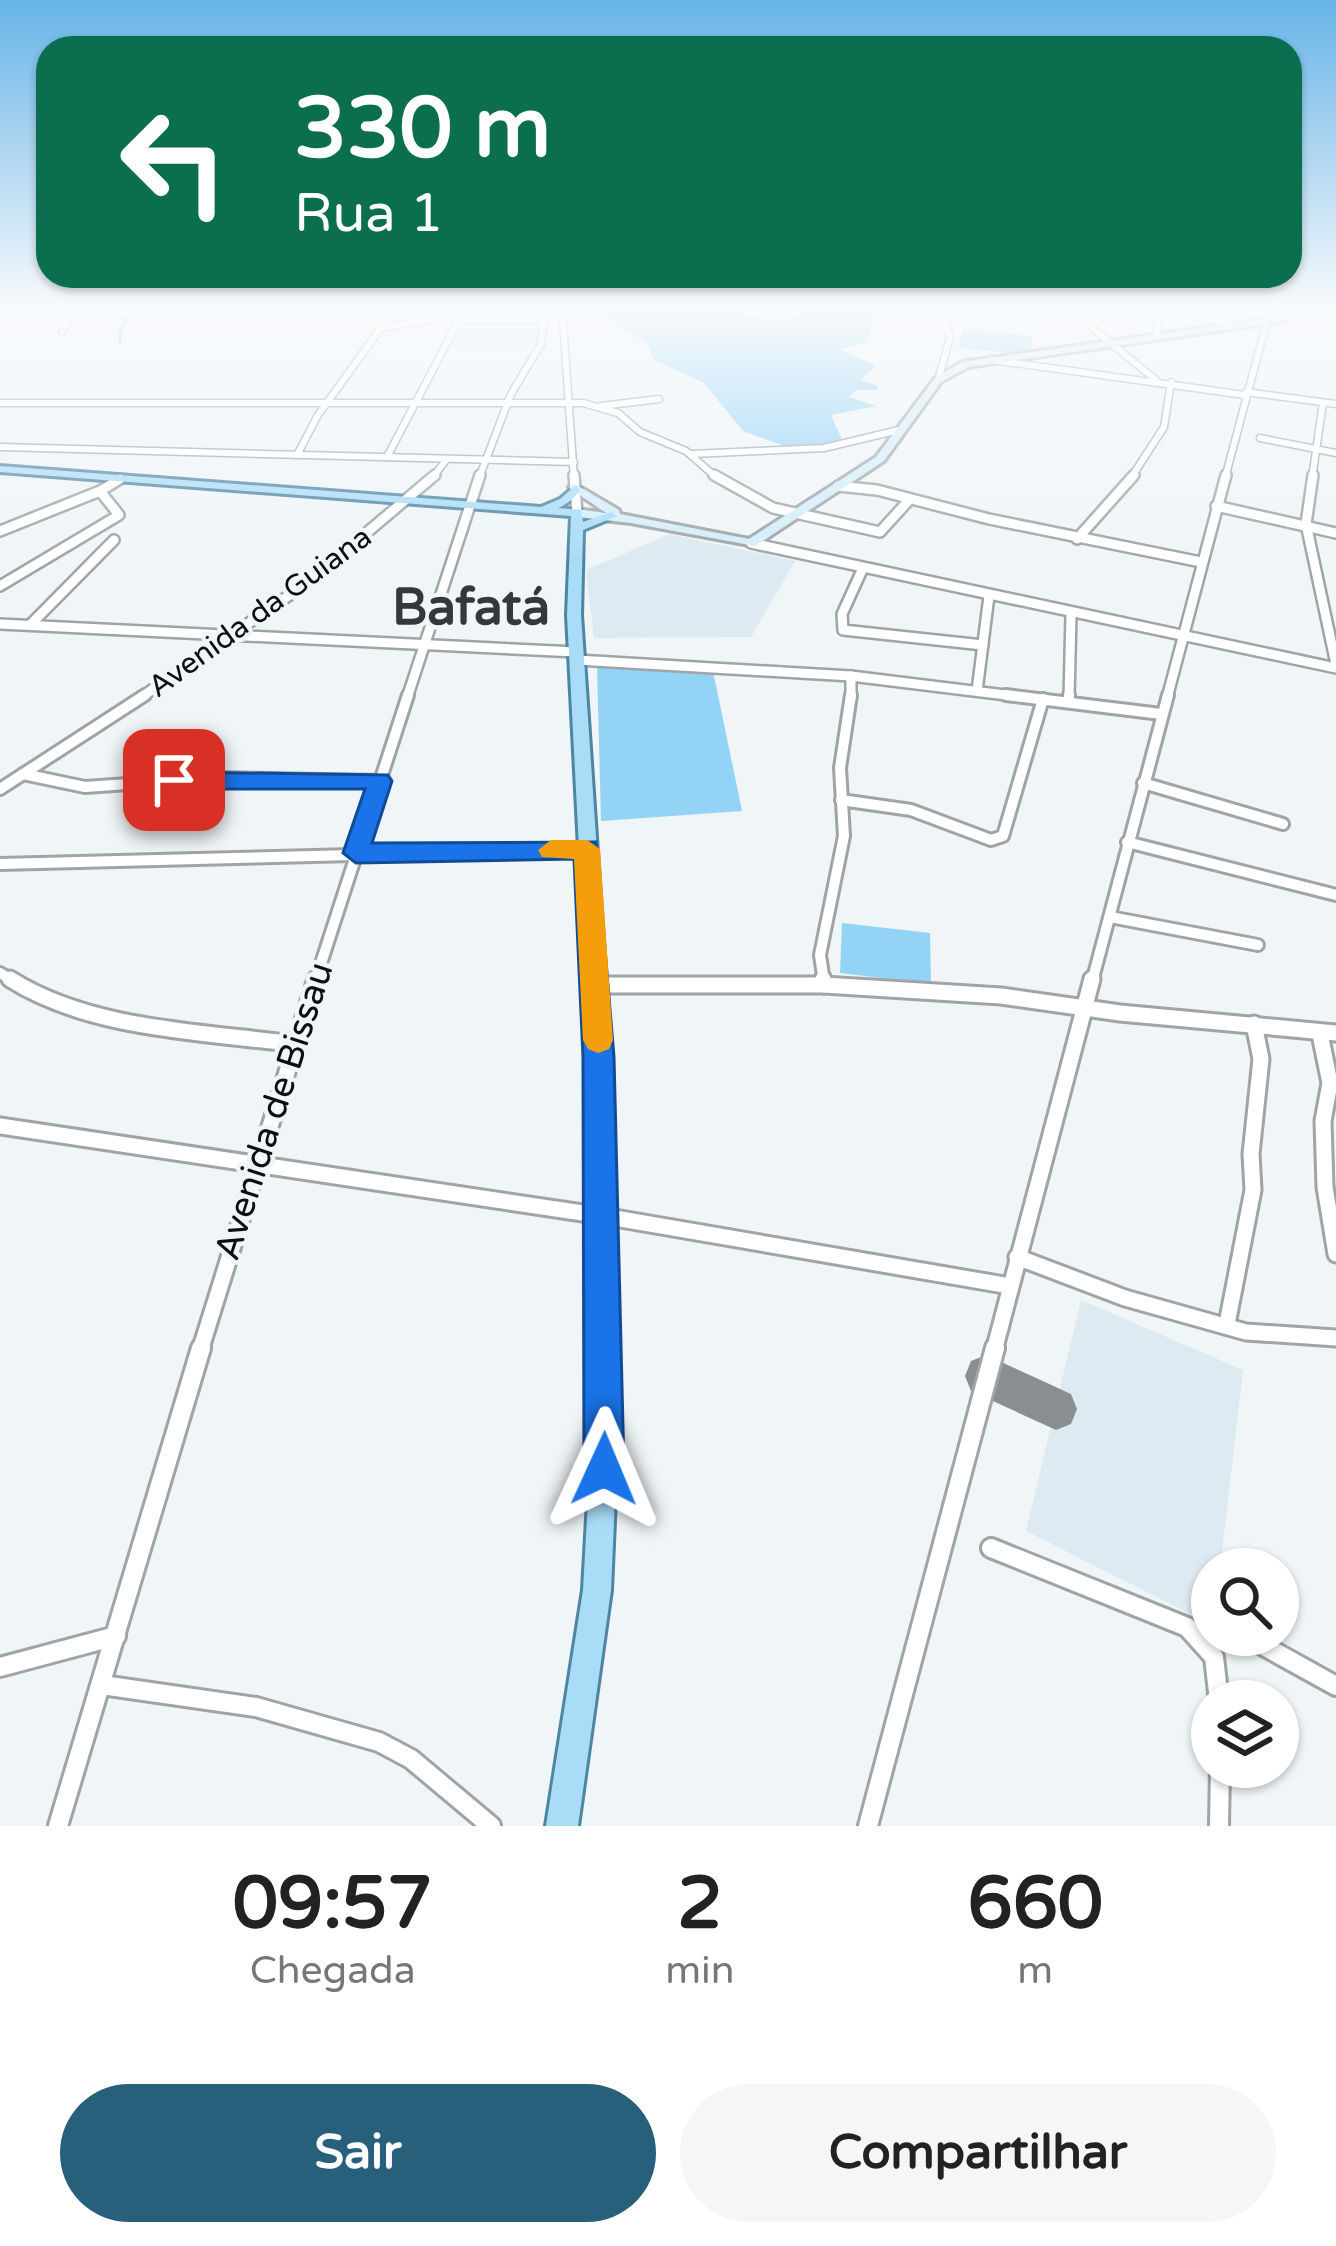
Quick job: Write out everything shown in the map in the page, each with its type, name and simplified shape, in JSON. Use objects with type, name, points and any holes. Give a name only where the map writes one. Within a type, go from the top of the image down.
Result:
[{"type":"main road","points":[[0,469],[405,502],[576,510]]},
{"type":"main road","points":[[532,511],[559,504],[576,510]]},
{"type":"main road","points":[[532,511],[576,510]]},
{"type":"main road","points":[[562,1826],[590,1654],[603,1509],[603,1216],[596,985],[576,656],[576,510]]},
{"type":"street","points":[[297,455],[334,392]]},
{"type":"street","points":[[386,457],[421,392]]},
{"type":"street","name":"Avenida de Bissau","points":[[58,1826],[356,853],[485,460],[514,392]]},
{"type":"street","points":[[569,392],[576,510]]},
{"type":"street","points":[[751,543],[880,460],[929,392]]},
{"type":"street","points":[[1077,538],[1153,452],[1170,392]]},
{"type":"street","points":[[1240,392],[1336,404]]},
{"type":"street","points":[[868,1826],[1245,393]]},
{"type":"street","points":[[600,406],[659,399]]},
{"type":"street","points":[[0,403],[570,401],[618,413],[650,437],[691,454],[730,486],[794,514],[880,532],[910,499]]},
{"type":"street","points":[[576,510],[751,543],[1181,638],[1336,666],[1306,524],[1323,403]]},
{"type":"street","points":[[691,454],[824,448],[903,429]]},
{"type":"street","points":[[1260,438],[1336,453]]},
{"type":"street","points":[[0,447],[574,462]]},
{"type":"street","name":"Avenida da Guiana","points":[[0,790],[310,582],[437,474],[447,459]]},
{"type":"street","points":[[859,473],[877,490]]},
{"type":"street","points":[[0,531],[100,491],[120,478]]},
{"type":"street","points":[[838,486],[877,490],[1201,562]]},
{"type":"street","points":[[0,586],[119,514],[100,491]]},
{"type":"street","points":[[576,510],[597,505],[631,518]]},
{"type":"street","points":[[1216,506],[1336,533]]},
{"type":"street","points":[[30,625],[114,540]]},
{"type":"street","points":[[862,568],[842,614],[843,630],[983,645]]},
{"type":"street","points":[[977,691],[989,596]]},
{"type":"street","points":[[1070,702],[1071,614]]},
{"type":"street","points":[[0,623],[424,645],[851,676],[1161,714]]},
{"type":"street","points":[[824,985],[820,955],[844,836],[840,768],[850,717],[851,676]]},
{"type":"street","points":[[841,800],[911,810],[991,840],[1003,836],[1043,699]]},
{"type":"street","points":[[22,775],[59,786],[90,788],[194,778],[380,781]]},
{"type":"street","points":[[1142,783],[1283,824]]},
{"type":"street","points":[[1127,842],[1336,895]]},
{"type":"street","points":[[0,864],[587,849]]},
{"type":"street","points":[[1110,917],[1258,944]]},
{"type":"street","points":[[0,973],[47,998],[102,1013],[296,1044]]},
{"type":"street","points":[[596,985],[824,985],[1030,998],[1328,1033],[1324,1187],[1336,1254]]},
{"type":"street","points":[[1227,1324],[1253,1190],[1251,1154],[1261,1059],[1254,1024]]},
{"type":"street","points":[[0,1126],[603,1216],[1010,1286]]},
{"type":"street","points":[[1017,1257],[1125,1298],[1246,1332],[1336,1338]]},
{"type":"street","points":[[991,1548],[1187,1627],[1214,1657],[1217,1680]]},
{"type":"street","points":[[0,1667],[116,1636]]},
{"type":"street","points":[[1282,1656],[1336,1686]]},
{"type":"street","points":[[102,1685],[222,1698],[323,1723],[396,1749],[437,1780],[462,1810],[490,1826]]},
{"type":"street","points":[[1220,1788],[1220,1826]]},
{"type":"shaded area","points":[[711,392],[854,392],[849,397],[876,406],[831,415],[844,444],[790,448],[743,431]]},
{"type":"shaded area","points":[[670,534],[795,561],[751,637],[594,638],[586,570]]},
{"type":"shaded area","points":[[597,666],[713,671],[742,811],[601,821]]},
{"type":"shaded area","points":[[842,923],[930,933],[931,984],[840,973]]},
{"type":"shaded area","points":[[1081,1300],[1243,1370],[1222,1548],[1191,1548],[1191,1614],[1026,1531]]},
{"type":"taxiway","points":[[986,1376],[1056,1409]]},
{"type":"slow traffic","points":[[551,850],[587,849],[598,1040]]},
{"type":"district","name":"Bafatá","points":[[471,608]]},
{"type":"route","points":[[174,780],[380,781],[356,853],[587,849],[599,1057],[604,1469]]}]
